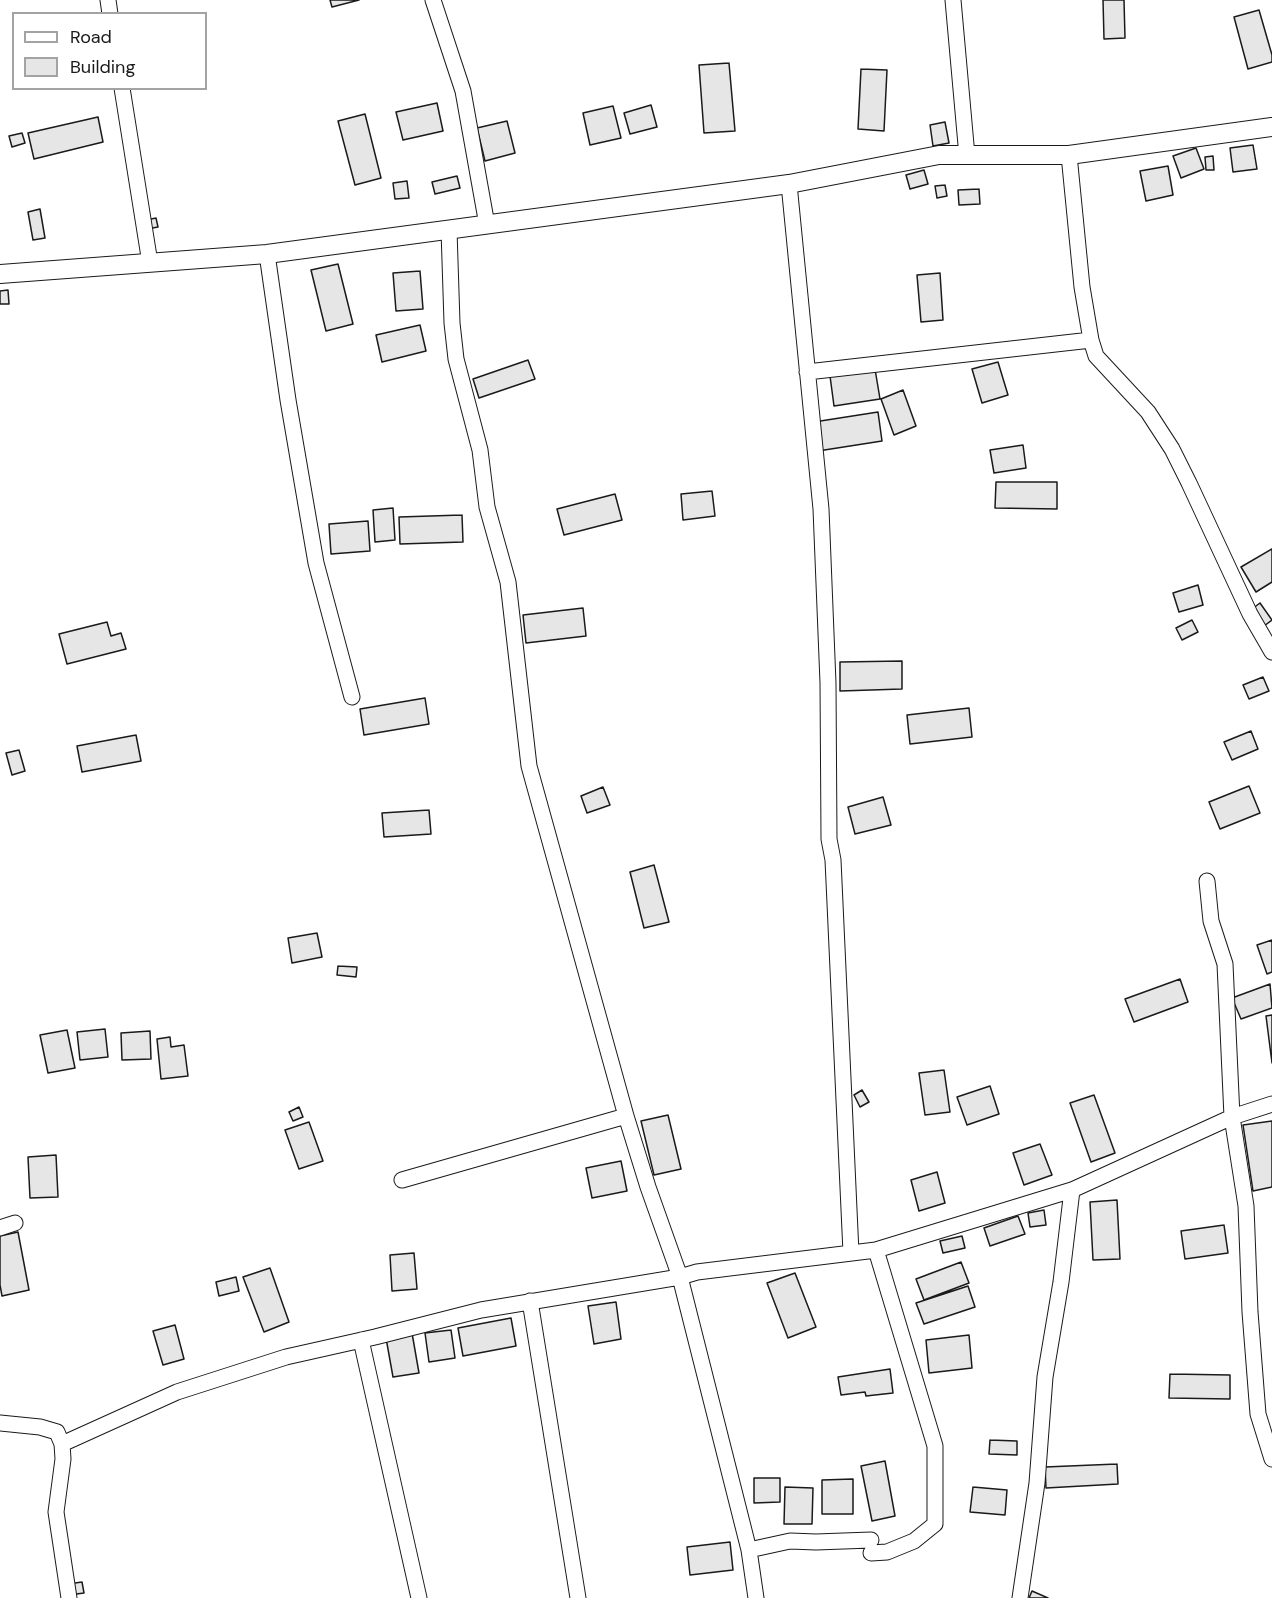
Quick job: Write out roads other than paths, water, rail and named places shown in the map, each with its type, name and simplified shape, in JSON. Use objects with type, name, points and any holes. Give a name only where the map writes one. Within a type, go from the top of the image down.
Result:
[{"type":"street","points":[[433,0],[463,91],[487,225]]},
{"type":"street","points":[[953,0],[967,156]]},
{"type":"street","points":[[122,90],[150,262]]},
{"type":"street","points":[[0,274],[267,254],[789,184],[939,155],[1069,155],[1272,127]]},
{"type":"street","points":[[1069,155],[1082,287],[1096,356],[1148,412],[1172,449],[1250,614],[1272,652]]},
{"type":"street","points":[[789,184],[821,509],[828,683],[828,839],[833,860],[851,1253]]},
{"type":"street","points":[[449,230],[452,323],[456,359],[480,450],[487,507],[508,582],[529,766],[626,1116],[680,1277],[749,1550],[756,1598]]},
{"type":"street","points":[[267,254],[288,400],[316,563],[352,697]]},
{"type":"street","points":[[807,372],[1091,340]]},
{"type":"street","points":[[1207,881],[1211,921],[1225,964],[1224,987],[1232,1117],[1246,1206],[1258,1414],[1272,1459]]},
{"type":"street","points":[[62,1443],[177,1392],[286,1357],[481,1310],[680,1277],[697,1272],[876,1251],[1072,1190],[1232,1117],[1272,1104]]},
{"type":"street","points":[[402,1180],[626,1116]]},
{"type":"street","points":[[1020,1598],[1037,1483],[1045,1377],[1061,1282],[1072,1190]]},
{"type":"street","points":[[749,1550],[790,1541],[871,1546],[888,1552],[914,1541],[935,1524],[935,1446],[876,1251]]},
{"type":"street","points":[[530,1301],[578,1598]]},
{"type":"street","points":[[361,1340],[419,1598]]},
{"type":"street","points":[[0,1423],[40,1427],[57,1432],[62,1443],[63,1459],[56,1512],[69,1598]]}]
